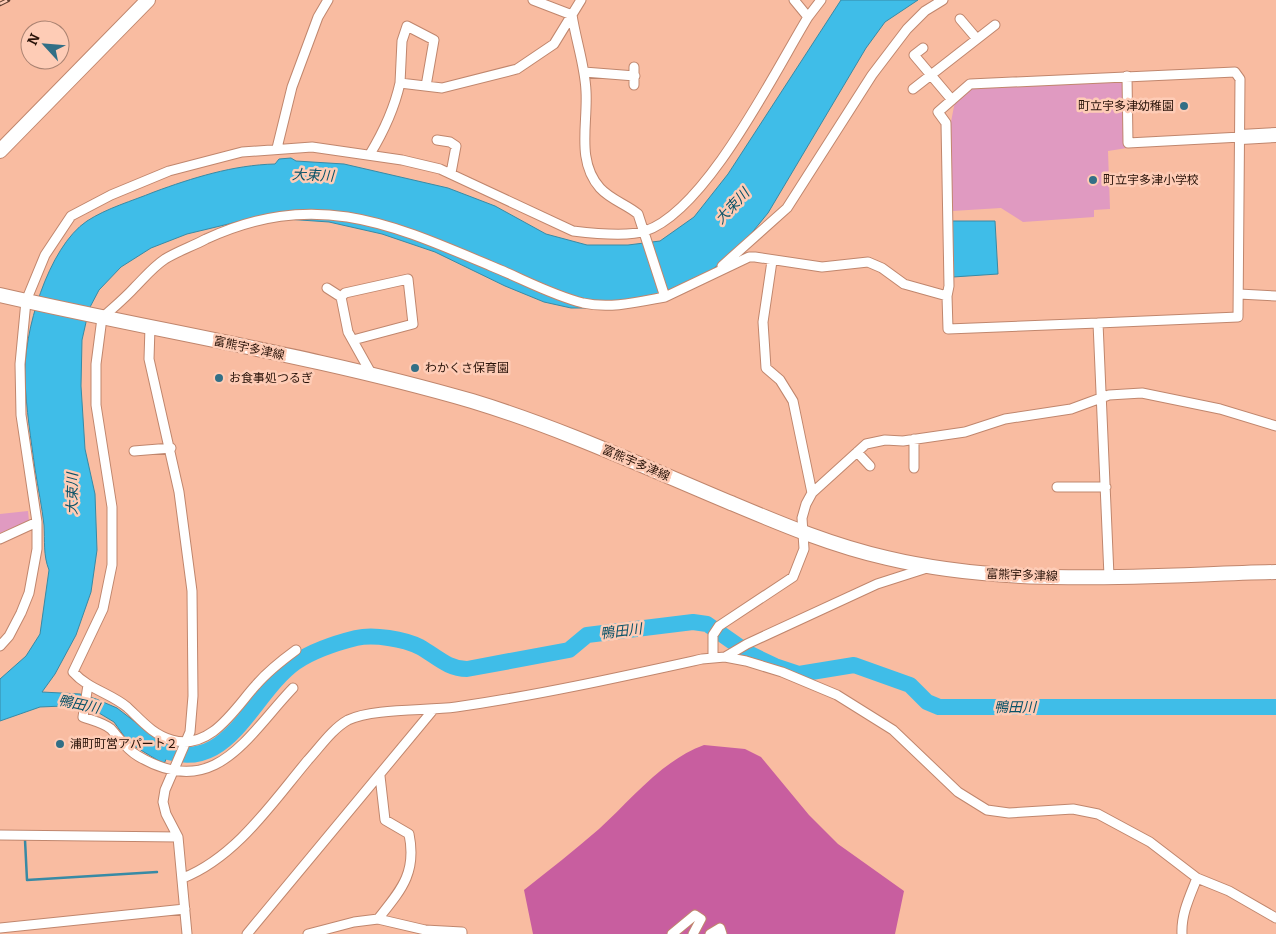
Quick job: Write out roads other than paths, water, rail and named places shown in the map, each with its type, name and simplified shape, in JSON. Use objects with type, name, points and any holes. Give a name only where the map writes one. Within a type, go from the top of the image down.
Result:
[{"type":"main road","points":[[0,151],[148,0]]},
{"type":"main road","points":[[1241,137],[1276,135]]},
{"type":"main road","name":"富熊宇多津線","points":[[0,295],[372,375],[524,418],[803,532],[885,558],[930,567],[1022,576],[1276,572]]},
{"type":"street","points":[[277,148],[292,87],[318,17],[328,0]]},
{"type":"street","points":[[533,0],[564,10],[572,15],[584,72],[586,92],[584,150],[589,169],[600,188],[615,201],[628,206],[638,214],[664,296]]},
{"type":"street","points":[[400,84],[449,87],[517,69],[554,44],[581,0]]},
{"type":"street","points":[[794,0],[808,17]]},
{"type":"street","points":[[0,646],[21,613],[29,593],[37,549],[37,522],[21,415],[20,364],[29,301],[45,255],[71,216],[111,195],[169,171],[218,157],[277,148],[312,146],[402,160],[451,173],[573,231],[644,235],[689,201],[707,179],[730,146],[808,17],[821,0]]},
{"type":"street","points":[[715,272],[787,208],[907,29],[926,11],[943,0]]},
{"type":"street","points":[[960,19],[977,39]]},
{"type":"street","points":[[913,89],[995,25]]},
{"type":"street","points":[[370,154],[386,128],[395,108],[400,84],[402,41],[407,26],[434,40],[426,86]]},
{"type":"street","points":[[923,48],[914,55],[952,100]]},
{"type":"street","points":[[584,72],[634,76]]},
{"type":"street","points":[[1236,72],[1240,79],[1238,317],[948,329],[946,123],[938,112],[970,84],[1127,76],[1236,72]]},
{"type":"street","points":[[1127,76],[1128,143],[1241,137]]},
{"type":"street","points":[[437,140],[450,142],[456,146],[451,173]]},
{"type":"street","points":[[296,650],[272,667],[219,729],[186,741],[172,740],[149,729],[125,706],[88,685],[73,672],[102,609],[112,565],[112,507],[96,405],[96,364],[100,318],[134,288],[149,271],[165,259],[240,226],[264,218],[300,213],[327,214],[379,224],[438,244],[582,303],[623,305],[664,296],[691,286],[715,272],[749,257],[822,267],[868,262],[882,268],[904,284],[947,296]]},
{"type":"street","points":[[772,261],[763,322],[766,368],[780,380],[792,401],[812,493]]},
{"type":"street","points":[[341,297],[345,293],[408,279],[414,324],[353,340]]},
{"type":"street","points":[[327,288],[341,297],[348,332],[372,375]]},
{"type":"street","points":[[1239,294],[1276,296]]},
{"type":"street","points":[[1098,323],[1109,576]]},
{"type":"street","points":[[150,327],[148,359],[171,448],[179,492],[192,591],[193,696],[190,732],[165,790],[163,802],[166,814],[178,837],[188,934]]},
{"type":"street","points":[[713,657],[713,635],[719,626],[793,577],[804,548],[802,518],[812,493],[866,444],[885,440],[914,440],[965,432],[1005,419],[1071,409],[1102,397],[1142,394],[1220,409],[1276,426]]},
{"type":"street","points":[[914,440],[914,468]]},
{"type":"street","points":[[134,450],[171,448]]},
{"type":"street","points":[[857,452],[870,466]]},
{"type":"street","points":[[1058,487],[1106,487]]},
{"type":"street","points":[[0,539],[37,522]]},
{"type":"street","points":[[724,657],[734,650],[877,584],[930,567]]},
{"type":"street","points":[[182,878],[199,871],[245,834],[274,803],[328,737],[347,721],[364,714],[433,710],[548,693],[713,657],[724,657],[746,661],[782,672],[837,695],[893,730],[958,792],[987,810],[1008,813],[1073,809],[1098,814],[1150,842],[1197,878],[1229,891],[1276,918]]},
{"type":"street","points":[[88,685],[83,717],[110,728],[130,751],[139,757],[173,772],[202,769],[235,753],[293,688]]},
{"type":"street","points":[[247,934],[433,710]]},
{"type":"street","points":[[378,920],[398,894],[412,867],[409,834],[386,820],[380,776]]},
{"type":"street","points":[[0,835],[178,837]]},
{"type":"street","points":[[1182,934],[1186,907],[1197,878]]},
{"type":"street","points":[[0,928],[185,909]]},
{"type":"street","points":[[672,934],[695,914],[701,919],[693,934]]},
{"type":"street","points":[[308,934],[354,922],[378,920],[425,930],[462,932],[462,934]]},
{"type":"street","points":[[710,934],[720,928],[722,934]]},
{"type":"water","name":"大束川","points":[[841,0],[918,0],[885,22],[866,48],[768,213],[741,246],[707,274],[677,291],[603,308],[571,308],[544,302],[505,286],[435,252],[382,234],[329,222],[286,219],[241,221],[187,234],[151,248],[121,267],[99,290],[89,309],[82,340],[81,386],[85,449],[95,494],[97,550],[91,592],[76,635],[55,674],[42,692],[80,694],[96,699],[117,708],[143,728],[173,743],[164,764],[129,743],[114,722],[99,713],[63,706],[40,707],[0,721],[0,679],[26,656],[40,634],[49,570],[45,553],[44,525],[26,401],[25,359],[28,338],[33,315],[50,270],[73,233],[87,221],[103,212],[168,187],[198,177],[244,167],[275,164],[279,159],[291,158],[296,161],[344,164],[448,188],[495,206],[546,234],[587,245],[628,245],[660,241],[694,217],[728,174]]},
{"type":"water","points":[[952,221],[995,221],[998,274],[953,277]]},
{"type":"waterway","name":"鴨田川","points":[[150,744],[176,754],[199,754],[217,745],[234,732],[279,677],[296,662],[325,647],[356,638],[380,637],[406,642],[420,647],[454,667],[467,669],[569,650],[587,635],[693,622],[707,624],[750,654],[775,666],[799,674],[854,665],[910,685],[927,702],[939,707],[1276,707]]},
{"type":"waterway","points":[[25,840],[27,880],[157,872]]},
{"type":"railway","points":[[0,4],[8,0]]},
{"type":"place","name":"町立宇多津幼稚園","points":[[1184,106]]},
{"type":"place","name":"町立宇多津小学校","points":[[1093,180]]},
{"type":"place","name":"わかくさ保育園","points":[[415,368]]},
{"type":"place","name":"お食事処つるぎ","points":[[219,378]]},
{"type":"place","name":"浦町町営アパート２","points":[[60,744]]}]
